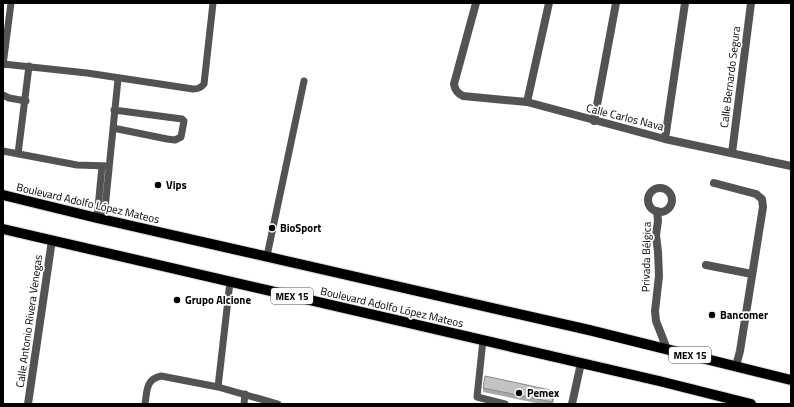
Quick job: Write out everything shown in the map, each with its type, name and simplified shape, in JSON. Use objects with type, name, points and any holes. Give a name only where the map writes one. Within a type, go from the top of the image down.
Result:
[{"type":"main road","name":"Boulevard Adolfo López Mateos","points":[[3,195],[100,219],[267,256],[667,349]]},
{"type":"main road","name":"Boulevard Adolfo López Mateos","points":[[3,229],[581,363],[724,400],[751,404]]},
{"type":"main road","name":"MEX 15","points":[[667,349],[791,380]]},
{"type":"street","name":"Calle Carlos Nava","points":[[476,3],[454,84],[458,94],[463,96],[526,102],[665,139],[791,166]]},
{"type":"street","points":[[526,102],[549,3]]},
{"type":"street","points":[[594,121],[616,3]]},
{"type":"street","points":[[665,139],[685,3]]},
{"type":"street","name":"Calle Bernardo Segura","points":[[732,153],[751,3]]},
{"type":"street","points":[[714,183],[756,194],[762,199],[763,207],[740,351],[736,366]]},
{"type":"street","name":"Privada Bélgica","points":[[657,211],[658,221],[656,235],[659,276],[655,311],[656,321],[667,349]]},
{"type":"street","name":"Calle Antonio Rivera Venegas","points":[[28,404],[52,240]]},
{"type":"street","points":[[706,265],[752,274]]},
{"type":"street","points":[[572,404],[581,363]]},
{"type":"lane","points":[[8,8],[3,64],[29,66],[193,89],[202,87],[204,84],[212,3]]},
{"type":"lane","points":[[18,154],[26,101],[29,66]]},
{"type":"lane","points":[[100,219],[106,166],[113,128],[118,79]]},
{"type":"lane","points":[[267,256],[304,81]]},
{"type":"lane","points":[[3,95],[9,98],[26,101]]},
{"type":"lane","points":[[113,128],[175,140],[181,138],[184,125],[184,121],[182,119],[114,110]]},
{"type":"lane","points":[[3,151],[77,165],[106,166]]},
{"type":"lane","points":[[218,387],[230,282]]},
{"type":"lane","points":[[483,340],[477,397],[504,404]]},
{"type":"lane","points":[[145,404],[147,388],[150,382],[154,378],[161,376],[218,387],[278,404]]},
{"type":"lane","points":[[244,404],[245,394]]},
{"type":"building","name":"Pemex","points":[[485,376],[555,391],[552,402],[483,388]]},
{"type":"place","name":"Vips","points":[[158,185]]},
{"type":"place","name":"BioSport","points":[[272,228]]},
{"type":"place","name":"Grupo Alcione","points":[[177,300]]},
{"type":"place","name":"Bancomer","points":[[712,315]]},
{"type":"place","name":"Pemex","points":[[519,393]]}]
